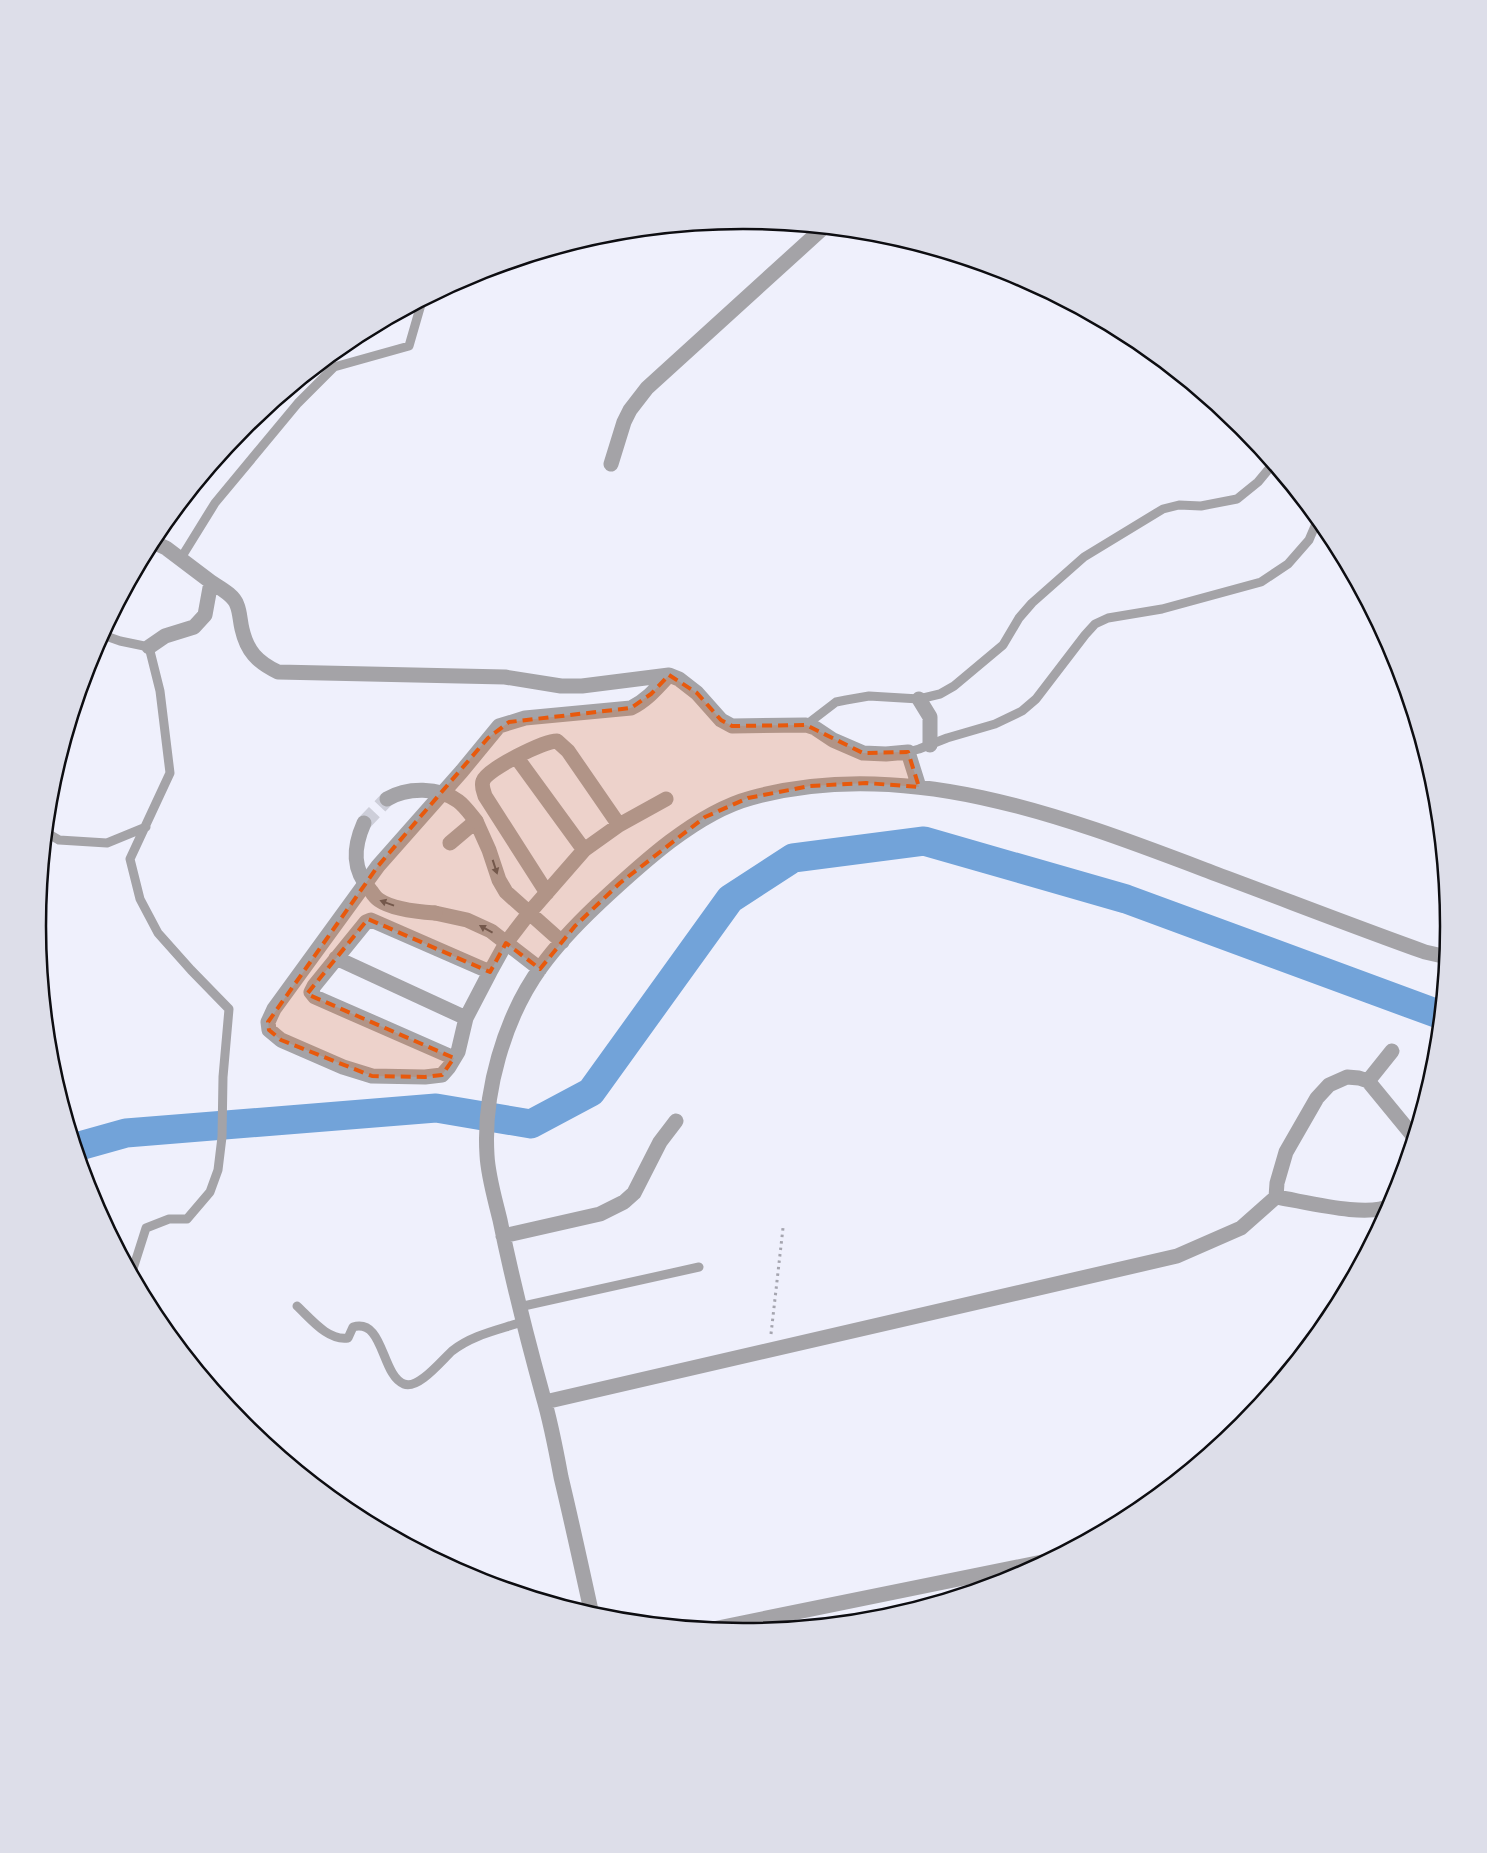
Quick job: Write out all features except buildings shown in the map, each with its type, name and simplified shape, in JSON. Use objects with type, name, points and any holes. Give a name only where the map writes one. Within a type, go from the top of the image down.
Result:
[{"type":"street","points":[[611,464],[630,410],[647,388],[817,233]]},
{"type":"street","points":[[160,545],[182,558],[231,596],[237,604],[246,643],[252,654],[263,665],[278,672],[504,677],[561,686],[582,686],[669,675],[679,679],[697,692],[721,720],[732,726],[806,725],[815,728],[833,740],[863,753],[886,754],[908,752],[919,787]]},
{"type":"street","points":[[149,647],[165,636],[194,627],[205,615],[211,582]]},
{"type":"street","points":[[666,798],[619,825],[584,850],[529,913],[506,943],[490,972],[466,1018],[458,1052],[442,1075],[425,1077],[372,1076],[343,1067],[281,1040],[269,1030],[268,1022],[274,1009],[378,866],[499,726],[525,718],[631,708],[642,702],[669,675]]},
{"type":"street","points":[[919,699],[930,718],[930,745]]},
{"type":"street","points":[[547,893],[485,796],[482,788],[486,776],[497,768],[546,743],[557,741],[562,744],[619,825]]},
{"type":"street","points":[[517,758],[584,850]]},
{"type":"street","points":[[590,1606],[545,1402],[521,1315],[486,1158],[488,1105],[498,1060],[513,1017],[540,969],[575,926],[614,889],[663,848],[705,817],[748,798],[810,786],[835,784],[866,783],[919,787],[1036,811],[1112,834],[1425,952],[1440,956]]},
{"type":"street","points":[[387,799],[397,793],[435,791],[459,801],[476,822],[489,850],[499,880],[506,892],[562,942]]},
{"type":"street","points":[[450,843],[476,822]]},
{"type":"street","points":[[364,823],[358,837],[355,854],[362,881],[379,900],[407,910],[467,920],[491,931],[540,969]]},
{"type":"street","points":[[454,1058],[315,998],[312,992],[314,986],[366,922],[371,920],[490,972]]},
{"type":"street","points":[[336,958],[466,1018]]},
{"type":"street","points":[[1368,1081],[1392,1052]]},
{"type":"street","points":[[545,1402],[1177,1256],[1241,1228],[1276,1196],[1286,1152],[1317,1098],[1330,1085],[1346,1077],[1368,1081],[1410,1132]]},
{"type":"street","points":[[503,1236],[600,1214],[624,1202],[634,1193],[660,1142],[676,1121]]},
{"type":"street","points":[[1276,1196],[1360,1211],[1381,1209]]},
{"type":"street","points":[[742,1624],[1019,1567]]},
{"type":"lane","points":[[182,558],[215,503],[298,403],[334,366],[409,346],[420,309]]},
{"type":"lane","points":[[806,725],[836,702],[869,696],[919,699],[940,694],[954,686],[985,662],[1002,645],[1019,618],[1032,603],[1084,557],[1163,509],[1178,505],[1201,506],[1237,499],[1258,482],[1269,469]]},
{"type":"lane","points":[[908,752],[946,738],[995,724],[1022,711],[1036,699],[1095,624],[1108,618],[1162,609],[1261,582],[1288,564],[1309,540],[1315,527]]},
{"type":"lane","points":[[109,637],[149,647],[160,691],[170,773],[130,859],[140,899],[158,933],[229,1009],[223,1077],[222,1137],[218,1170],[210,1192],[187,1219],[169,1219],[146,1228],[134,1265]]},
{"type":"lane","points":[[52,835],[59,840],[107,843],[146,826]]},
{"type":"lane","points":[[297,1306],[329,1335],[340,1339],[348,1338],[353,1328],[360,1325],[367,1328],[376,1338],[390,1371],[405,1385],[412,1385],[422,1379],[453,1350],[471,1339],[521,1315],[700,1267]]},
{"type":"path","points":[[769,1351],[783,1228]]},
{"type":"highlighted area","points":[[669,675],[697,693],[721,720],[732,726],[806,725],[863,753],[908,752],[919,787],[866,783],[810,786],[748,798],[705,817],[620,883],[575,926],[540,969],[506,943],[490,972],[368,919],[307,994],[454,1058],[449,1067],[442,1075],[425,1077],[372,1076],[281,1040],[269,1030],[268,1022],[378,866],[488,738],[509,722],[631,708],[651,694]]},
{"type":"waterway","points":[[81,1145],[126,1133],[436,1108],[531,1124],[591,1092],[730,899],[793,858],[924,841],[1126,899],[1435,1013]]},
{"type":"tunnel","points":[[364,823],[387,799]]}]
